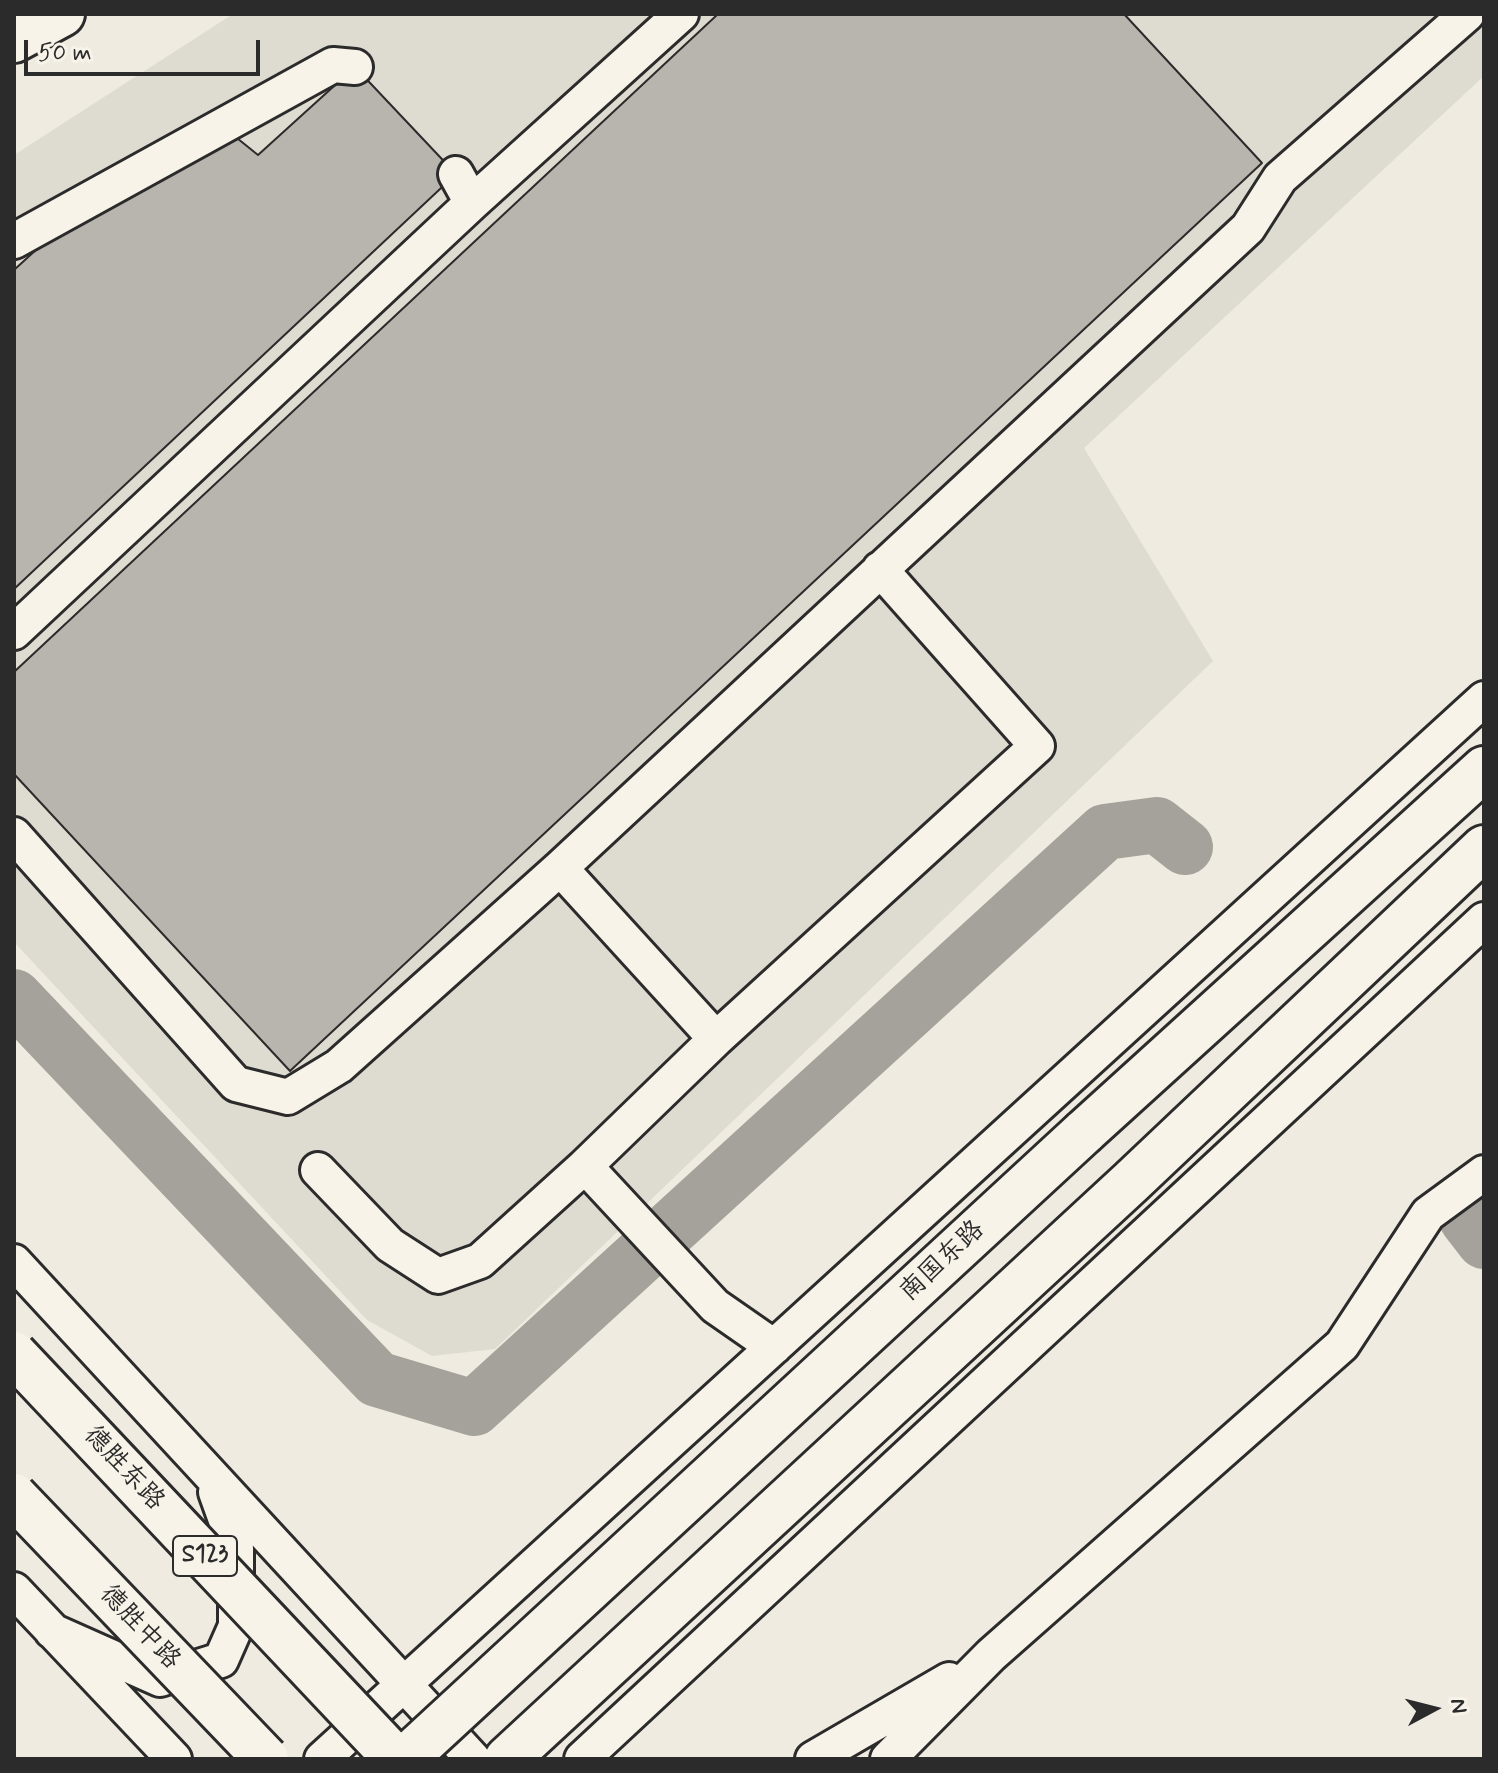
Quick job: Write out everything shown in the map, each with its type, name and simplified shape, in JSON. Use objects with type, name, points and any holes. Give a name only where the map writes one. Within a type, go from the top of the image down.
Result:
[{"type":"main road","points":[[14,40],[62,14]]},
{"type":"main road","name":"南国东路","points":[[405,1759],[1084,1132],[1484,769]]},
{"type":"main road","points":[[507,1759],[1131,1182],[1484,848]]},
{"type":"main road","name":"德胜东路","points":[[14,1354],[396,1759]]},
{"type":"main road","name":"德胜中路","points":[[14,1496],[266,1759]]},
{"type":"street","points":[[14,632],[464,188],[681,14]]},
{"type":"street","points":[[14,835],[236,1084],[288,1097],[339,1066],[560,868],[1248,228],[1280,178],[1467,14]]},
{"type":"street","points":[[14,241],[333,65],[355,67]]},
{"type":"street","points":[[318,1170],[390,1245],[438,1276],[480,1261],[585,1166],[716,1039],[1037,746],[880,569]]},
{"type":"street","points":[[322,1759],[1484,699]]},
{"type":"street","points":[[560,868],[716,1039]]},
{"type":"street","points":[[582,1759],[1484,920]]},
{"type":"street","points":[[585,1166],[715,1306],[774,1347]]},
{"type":"street","points":[[888,1759],[991,1655],[1342,1345],[1428,1214],[1484,1173]]},
{"type":"street","points":[[14,1262],[473,1759]]},
{"type":"street","points":[[52,1631],[160,1679],[221,1660],[236,1626],[236,1548],[210,1476]]},
{"type":"street","points":[[14,1590],[174,1759]]},
{"type":"street","points":[[813,1759],[991,1655]]},
{"type":"shaded area","points":[[233,14],[1484,14],[1484,76],[1084,448],[1213,661],[495,1349],[432,1356],[367,1320],[14,942],[14,155]]},
{"type":"building","points":[[718,14],[1124,14],[1262,163],[290,1071],[14,774],[14,672]]},
{"type":"building","points":[[355,67],[456,174],[14,589],[14,270],[74,215],[227,130],[258,155]]},
{"type":"waterway","points":[[14,997],[377,1379],[474,1408],[1105,832],[1157,825],[1185,847]]},
{"type":"waterway","points":[[1467,1219],[1484,1241]]}]
